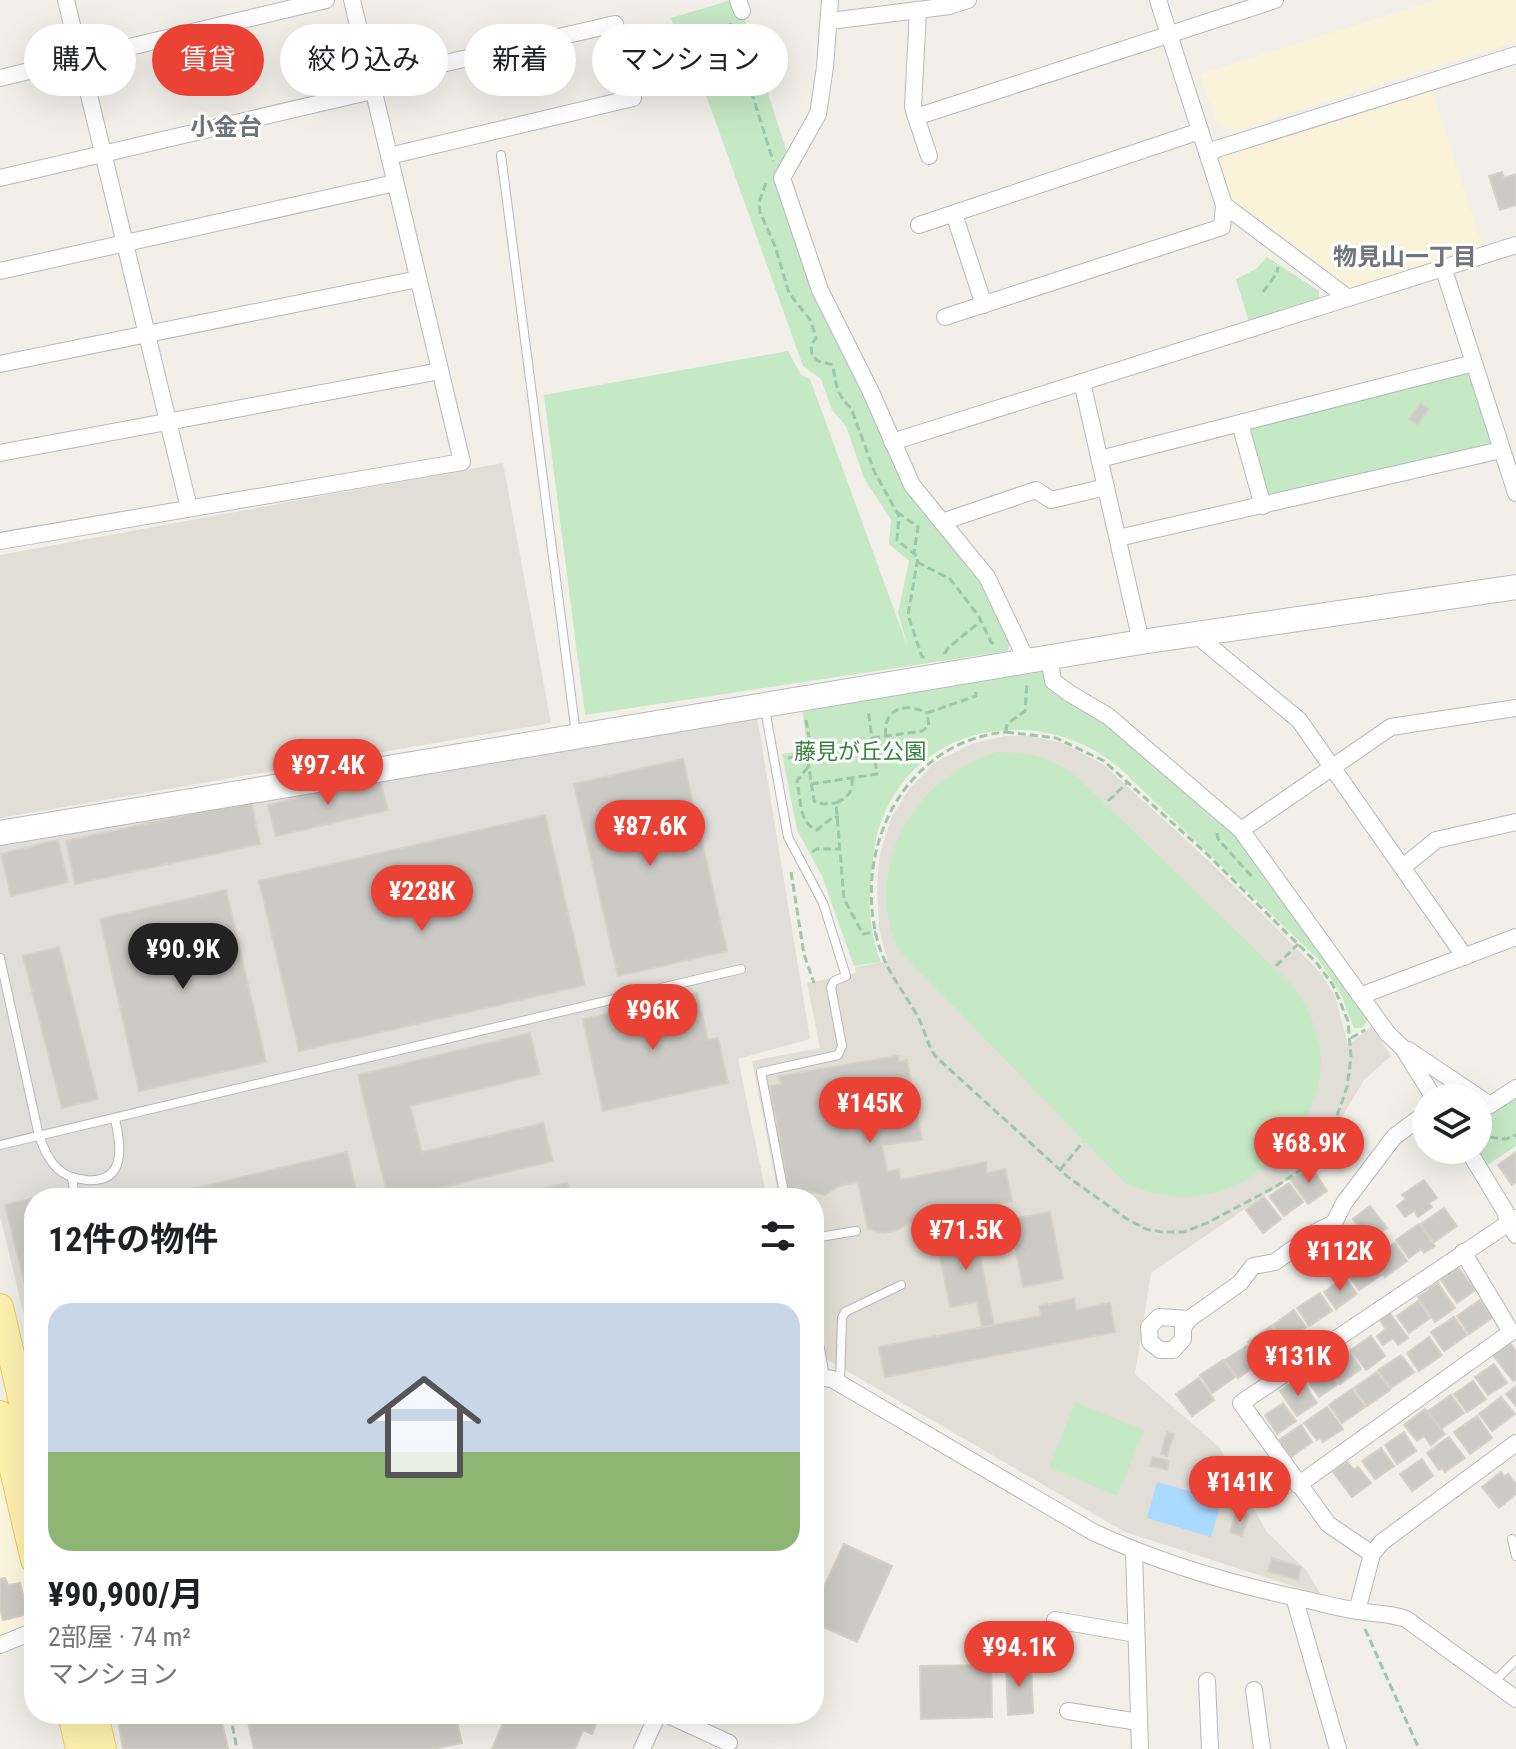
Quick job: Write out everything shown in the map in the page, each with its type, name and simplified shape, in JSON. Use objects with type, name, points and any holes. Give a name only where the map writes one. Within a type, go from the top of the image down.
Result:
[{"type":"main road","points":[[0,1307],[24,1410]]},
{"type":"main road","points":[[0,1414],[24,1517]]},
{"type":"main road","points":[[73,1724],[79,1749]]},
{"type":"main road","points":[[97,1724],[103,1749]]},
{"type":"street","points":[[66,0],[72,24]]},
{"type":"street","points":[[136,46],[326,0]]},
{"type":"street","points":[[352,0],[358,24]]},
{"type":"street","points":[[830,0],[818,114],[782,178],[820,290],[870,390],[912,485],[987,577],[1035,664],[1069,693],[1108,716],[1241,830],[1388,1034],[1403,1048],[1490,1105],[1516,1088]]},
{"type":"street","points":[[830,21],[968,0]]},
{"type":"street","points":[[945,317],[1222,227],[1224,205],[1158,0]]},
{"type":"street","points":[[916,117],[1275,0]]},
{"type":"street","points":[[918,10],[913,107],[929,156]]},
{"type":"street","points":[[389,156],[633,98],[615,24],[448,67]]},
{"type":"street","points":[[1207,152],[1516,55]]},
{"type":"street","points":[[0,78],[24,72]]},
{"type":"street","points":[[88,96],[189,508]]},
{"type":"street","points":[[0,178],[333,96]]},
{"type":"street","points":[[0,541],[462,462],[374,96]]},
{"type":"street","points":[[919,225],[1200,131]]},
{"type":"street","points":[[0,271],[395,183]]},
{"type":"street","points":[[1224,205],[1348,298]]},
{"type":"street","points":[[954,214],[984,305]]},
{"type":"street","points":[[892,442],[1443,267],[1515,248]]},
{"type":"street","points":[[1443,267],[1516,493]]},
{"type":"street","points":[[0,364],[418,279]]},
{"type":"street","points":[[1100,459],[1474,363]]},
{"type":"street","points":[[0,453],[440,371]]},
{"type":"street","points":[[1082,382],[1141,642]]},
{"type":"street","points":[[1240,424],[1263,506]]},
{"type":"street","points":[[1118,538],[1501,450]]},
{"type":"street","points":[[942,522],[1036,490],[1051,500],[1106,487]]},
{"type":"street","points":[[0,833],[576,735],[1035,664],[1141,642],[1516,587]]},
{"type":"street","points":[[1195,634],[1299,720],[1465,957]]},
{"type":"street","points":[[1241,830],[1391,727],[1516,708]]},
{"type":"street","points":[[1403,867],[1436,840],[1516,822]]},
{"type":"street","points":[[1358,994],[1516,937]]},
{"type":"street","points":[[1403,1048],[1425,1084]]},
{"type":"street","points":[[1189,1319],[1240,1283],[1253,1266],[1275,1262],[1316,1232],[1334,1223],[1344,1203],[1394,1137],[1412,1124]]},
{"type":"street","points":[[1372,1554],[1328,1524],[1241,1403],[1463,1252],[1513,1225],[1476,1164]]},
{"type":"street","points":[[1298,1485],[1511,1332],[1463,1252]]},
{"type":"street","points":[[826,1379],[1093,1532],[1165,1563],[1294,1597],[1357,1611],[1396,1615],[1406,1619],[1516,1699]]},
{"type":"street","points":[[1357,1611],[1372,1554],[1382,1542],[1516,1443]]},
{"type":"street","points":[[1134,1551],[1140,1749]]},
{"type":"street","points":[[1294,1597],[1338,1749]]},
{"type":"street","points":[[1055,1620],[1136,1634]]},
{"type":"street","points":[[0,1645],[24,1635]]},
{"type":"street","points":[[1207,1681],[1210,1749]]},
{"type":"street","points":[[1254,1690],[1262,1749]]},
{"type":"street","points":[[1068,1711],[1139,1722]]},
{"type":"street","points":[[642,1749],[653,1724]]},
{"type":"street","points":[[688,1724],[729,1743]]},
{"type":"lane","points":[[501,155],[576,735]]},
{"type":"lane","points":[[764,705],[788,837],[823,903],[846,976],[834,981],[831,987],[842,1046],[838,1055],[761,1072],[783,1188]]},
{"type":"lane","points":[[0,958],[39,1136],[53,1164],[72,1177],[91,1180],[108,1176],[115,1170],[120,1149],[115,1119]]},
{"type":"lane","points":[[0,1145],[741,969]]},
{"type":"lane","points":[[72,1177],[74,1188]]},
{"type":"lane","points":[[824,1236],[856,1231]]},
{"type":"lane","points":[[826,1379],[845,1312],[901,1285]]},
{"type":"lane","points":[[1512,1539],[1516,1556]]},
{"type":"lane","points":[[1494,1683],[1516,1660]]},
{"type":"path","points":[[740,6],[727,15],[774,164]]},
{"type":"path","points":[[769,177],[759,202],[760,212],[775,246],[789,293],[811,321],[816,338],[811,345],[812,355],[818,361],[833,365],[838,391],[851,408],[875,473],[897,512],[918,527],[914,553]]},
{"type":"path","points":[[1263,292],[1277,273],[1278,247]]},
{"type":"path","points":[[897,512],[897,540],[918,557],[908,615],[922,657],[957,652]]},
{"type":"path","points":[[917,562],[950,579],[996,646],[983,648]]},
{"type":"path","points":[[944,654],[960,636],[981,621]]},
{"type":"path","points":[[1006,732],[1007,724],[1025,711],[1027,682],[1035,664]]},
{"type":"path","points":[[886,736],[887,719],[895,710],[904,706],[916,707],[927,713],[976,696],[975,683]]},
{"type":"path","points":[[811,784],[877,774],[867,701]]},
{"type":"path","points":[[872,738],[922,731],[929,726],[927,713]]},
{"type":"path","points":[[1006,732],[1042,734],[1070,742],[1104,761],[1128,782],[1325,972],[1348,1021],[1349,1071],[1342,1105],[1323,1144],[1303,1168],[1275,1187],[1184,1232],[1146,1229],[1127,1219],[1060,1170],[935,1056],[918,1019],[888,971],[876,932],[872,897],[879,841],[887,816],[907,783],[938,756],[972,739],[1006,732]]},
{"type":"path","points":[[774,759],[807,755],[814,801],[823,804],[846,799],[853,785],[852,778]]},
{"type":"path","points":[[808,767],[797,781],[806,823],[817,830],[833,817],[839,817]]},
{"type":"path","points":[[1108,801],[1128,782]]},
{"type":"path","points":[[836,803],[844,899],[863,934],[876,932]]},
{"type":"path","points":[[1217,825],[1218,839],[1261,888]]},
{"type":"path","points":[[801,858],[817,849],[839,849]]},
{"type":"path","points":[[791,870],[804,954],[814,983]]},
{"type":"path","points":[[1276,966],[1298,944]]},
{"type":"path","points":[[1330,970],[1348,998],[1358,994]]},
{"type":"path","points":[[1492,1138],[1506,1139],[1516,1135]]},
{"type":"path","points":[[1060,1170],[1083,1142]]},
{"type":"path","points":[[1357,1611],[1419,1749]]},
{"type":"path","points":[[232,1724],[237,1749]]},
{"type":"shaded area","points":[[503,463],[551,723],[0,818],[0,555]]},
{"type":"shaded area","points":[[757,716],[810,1039],[738,1059],[765,1188],[24,1188],[24,1316],[0,1216],[0,843]]},
{"type":"shaded area","points":[[1005,736],[1029,736],[1062,743],[1103,764],[1212,864],[1319,971],[1335,996],[1348,1045],[1372,1026],[1391,1056],[1364,1080],[1323,1148],[1308,1166],[1151,1273],[1135,1374],[1219,1447],[1267,1532],[1307,1571],[1321,1595],[1125,1532],[824,1360],[824,1188],[777,1188],[752,1061],[820,1048],[807,983],[856,973],[855,967],[888,961],[879,929],[877,882],[880,854],[891,818],[909,789],[934,763],[971,744]]},
{"type":"shaded area","points":[[0,1453],[24,1543],[24,1628],[0,1638]]},
{"type":"green space","points":[[731,0],[742,11],[746,24],[673,24],[671,18]]},
{"type":"green space","points":[[706,96],[769,96],[788,156],[782,178],[820,290],[912,485],[987,577],[1012,630],[1008,651],[585,715],[544,395],[788,351],[801,375],[810,379],[908,648],[898,613],[909,561],[889,544],[891,520],[864,478],[846,426],[832,410],[821,379],[803,366]]},
{"type":"green space","points":[[1267,257],[1319,291],[1319,300],[1249,322],[1236,279],[1256,269]]},
{"type":"green space","points":[[1474,363],[1501,450],[1263,506],[1240,424]]},
{"type":"green space","name":"藤見が丘公園","points":[[1029,667],[1045,670],[1056,694],[1104,720],[1222,820],[1369,1019],[1362,1028],[1354,1028],[1340,992],[1318,959],[1123,771],[1094,750],[1061,736],[1027,730],[992,732],[960,740],[930,757],[904,781],[885,812],[874,853],[870,910],[874,942],[881,962],[854,966],[822,876],[797,830],[782,754],[807,750],[802,707]]},
{"type":"green space","points":[[997,752],[1038,757],[1075,775],[1295,988],[1313,1021],[1319,1044],[1321,1070],[1315,1096],[1289,1144],[1247,1180],[1222,1191],[1187,1197],[1142,1190],[1125,1183],[897,948],[888,916],[887,885],[892,856],[903,828],[920,803],[941,782],[967,765]]},
{"type":"green space","points":[[1516,1098],[1516,1146],[1492,1162],[1492,1114]]},
{"type":"green space","points":[[1075,1402],[1144,1430],[1117,1496],[1049,1467]]},
{"type":"sand","points":[[1436,0],[1516,0],[1516,42],[1233,131],[1217,124],[1200,74]]},
{"type":"sand","points":[[1432,91],[1482,246],[1356,289],[1344,285],[1230,204],[1215,160]]},
{"type":"water","points":[[1157,1482],[1222,1500],[1211,1537],[1147,1518]]},
{"type":"building","points":[[1502,172],[1504,178],[1516,174],[1516,205],[1500,210],[1489,176]]},
{"type":"building","points":[[1421,403],[1429,409],[1417,424],[1409,419]]},
{"type":"building","points":[[683,759],[727,951],[618,976],[574,784]]},
{"type":"building","points":[[380,778],[388,810],[276,836],[268,805]]},
{"type":"building","points":[[251,801],[260,844],[75,884],[66,841]]},
{"type":"building","points":[[545,815],[585,985],[299,1051],[259,881]]},
{"type":"building","points":[[58,840],[68,882],[11,896],[1,854]]},
{"type":"building","points":[[226,890],[266,1062],[139,1091],[100,919]]},
{"type":"building","points":[[59,947],[98,1099],[62,1108],[23,956]]},
{"type":"building","points":[[697,993],[708,1040],[718,1038],[728,1083],[603,1111],[583,1019]]},
{"type":"building","points":[[530,1033],[540,1074],[410,1106],[422,1152],[543,1123],[553,1161],[438,1188],[386,1188],[358,1075]]},
{"type":"building","points":[[898,1056],[899,1062],[907,1060],[922,1140],[882,1145],[887,1172],[899,1169],[900,1180],[986,1162],[987,1173],[1005,1169],[1012,1201],[909,1223],[898,1230],[884,1233],[868,1229],[858,1182],[839,1186],[825,1195],[824,1188],[788,1188],[770,1086],[781,1084],[779,1076]]},
{"type":"building","points":[[347,1152],[356,1188],[196,1188]]},
{"type":"building","points":[[1516,1152],[1516,1182],[1512,1185],[1498,1165]]},
{"type":"building","points":[[1311,1166],[1327,1191],[1308,1204],[1290,1179]]},
{"type":"building","points":[[1424,1180],[1437,1198],[1429,1203],[1432,1207],[1418,1217],[1414,1211],[1405,1217],[1397,1206],[1406,1199],[1402,1195]]},
{"type":"building","points":[[567,1183],[568,1188],[547,1188]]},
{"type":"building","points":[[1289,1183],[1303,1202],[1284,1216],[1269,1196]]},
{"type":"building","points":[[1264,1197],[1281,1219],[1263,1233],[1246,1210]]},
{"type":"building","points":[[24,1200],[24,1281],[5,1205]]},
{"type":"building","points":[[1370,1206],[1387,1228],[1369,1241],[1353,1219]]},
{"type":"building","points":[[1444,1208],[1457,1226],[1434,1242],[1421,1224]]},
{"type":"building","points":[[971,1210],[994,1326],[982,1328],[977,1302],[950,1307],[938,1247],[966,1241],[960,1212]]},
{"type":"building","points":[[1050,1212],[1063,1279],[1023,1287],[1012,1230],[976,1237],[974,1226]]},
{"type":"building","points":[[1419,1224],[1435,1246],[1424,1253],[1421,1249],[1409,1258],[1396,1240]]},
{"type":"building","points":[[1354,1225],[1368,1245],[1349,1259],[1335,1239]]},
{"type":"building","points":[[1331,1238],[1347,1261],[1330,1274],[1313,1251]]},
{"type":"building","points":[[1395,1243],[1407,1261],[1385,1277],[1372,1259]]},
{"type":"building","points":[[1369,1259],[1381,1275],[1359,1290],[1348,1274]]},
{"type":"building","points":[[1458,1267],[1475,1290],[1457,1303],[1441,1280]]},
{"type":"building","points":[[1345,1277],[1357,1294],[1336,1309],[1324,1292]]},
{"type":"building","points":[[1438,1283],[1455,1308],[1435,1322],[1418,1297]]},
{"type":"building","points":[[1320,1293],[1332,1311],[1309,1326],[1297,1308]]},
{"type":"building","points":[[1074,1299],[1076,1310],[1110,1303],[1115,1332],[885,1377],[879,1347],[1041,1316],[1039,1306]]},
{"type":"building","points":[[1480,1300],[1492,1318],[1469,1334],[1457,1316]]},
{"type":"building","points":[[1418,1301],[1430,1318],[1409,1333],[1397,1316]]},
{"type":"building","points":[[1294,1310],[1306,1327],[1285,1342],[1273,1325]]},
{"type":"building","points":[[1389,1312],[1408,1338],[1398,1345],[1393,1338],[1383,1345],[1377,1336],[1386,1329],[1379,1319]]},
{"type":"building","points":[[1454,1317],[1467,1335],[1444,1351],[1431,1332]]},
{"type":"building","points":[[1271,1326],[1286,1348],[1264,1364],[1248,1342]]},
{"type":"building","points":[[1371,1336],[1385,1356],[1366,1370],[1351,1350]]},
{"type":"building","points":[[1429,1337],[1442,1355],[1419,1371],[1407,1353]]},
{"type":"building","points":[[1510,1343],[1516,1351],[1516,1379],[1513,1381],[1493,1355]]},
{"type":"building","points":[[1248,1345],[1261,1362],[1238,1378],[1225,1360]]},
{"type":"building","points":[[1350,1352],[1361,1369],[1340,1384],[1328,1367]]},
{"type":"building","points":[[1401,1355],[1414,1372],[1391,1388],[1378,1370]]},
{"type":"building","points":[[1223,1360],[1235,1377],[1212,1393],[1200,1375]]},
{"type":"building","points":[[1494,1364],[1507,1383],[1488,1395],[1475,1377]]},
{"type":"building","points":[[1326,1366],[1338,1384],[1319,1397],[1307,1379]]},
{"type":"building","points":[[1377,1372],[1390,1390],[1367,1406],[1354,1388]]},
{"type":"building","points":[[1199,1378],[1214,1400],[1192,1416],[1176,1394]]},
{"type":"building","points":[[1473,1381],[1486,1399],[1467,1412],[1454,1394]]},
{"type":"building","points":[[1294,1382],[1299,1389],[1305,1385],[1317,1403],[1297,1416],[1280,1391]]},
{"type":"building","points":[[1516,1386],[1516,1406],[1506,1394]]},
{"type":"building","points":[[1352,1389],[1365,1407],[1342,1423],[1329,1405]]},
{"type":"building","points":[[1451,1395],[1464,1413],[1441,1429],[1428,1411]]},
{"type":"building","points":[[1501,1397],[1515,1414],[1492,1431],[1479,1414]]},
{"type":"building","points":[[1283,1403],[1296,1421],[1277,1434],[1265,1415]]},
{"type":"building","points":[[1327,1407],[1343,1429],[1323,1442],[1320,1438],[1317,1440],[1304,1423]]},
{"type":"building","points":[[1425,1409],[1445,1434],[1431,1445],[1424,1436],[1417,1441],[1404,1425]]},
{"type":"building","points":[[1477,1416],[1492,1438],[1470,1454],[1454,1432]]},
{"type":"building","points":[[1301,1425],[1312,1442],[1291,1457],[1279,1440]]},
{"type":"building","points":[[1167,1432],[1174,1434],[1167,1456],[1161,1454]]},
{"type":"building","points":[[1404,1432],[1416,1451],[1397,1464],[1385,1445]]},
{"type":"building","points":[[1449,1437],[1465,1458],[1445,1472],[1442,1468],[1439,1470],[1427,1453]]},
{"type":"building","points":[[1381,1448],[1394,1466],[1375,1479],[1362,1461]]},
{"type":"building","points":[[1153,1457],[1169,1461],[1167,1470],[1150,1466]]},
{"type":"building","points":[[1422,1459],[1433,1476],[1412,1491],[1400,1474]]},
{"type":"building","points":[[1347,1462],[1354,1470],[1358,1467],[1371,1483],[1352,1497],[1333,1472]]},
{"type":"building","points":[[1501,1472],[1504,1477],[1508,1474],[1516,1484],[1516,1494],[1499,1508],[1482,1487]]},
{"type":"building","points":[[1237,1511],[1249,1515],[1242,1536],[1230,1532]]},
{"type":"building","points":[[844,1544],[892,1566],[857,1642],[824,1627],[824,1587]]},
{"type":"building","points":[[1272,1558],[1301,1567],[1298,1580],[1268,1571]]},
{"type":"building","points":[[5,1578],[8,1585],[20,1583],[24,1615],[3,1620],[0,1579]]},
{"type":"building","points":[[1031,1664],[1033,1713],[1008,1715],[1006,1665]]},
{"type":"building","points":[[991,1665],[992,1717],[921,1719],[920,1666]]},
{"type":"building","points":[[119,1724],[222,1724],[228,1749],[123,1749]]},
{"type":"building","points":[[248,1724],[457,1724],[462,1743],[433,1749],[254,1749]]},
{"type":"building","points":[[503,1724],[596,1724],[592,1734],[583,1730],[575,1749],[492,1749]]},
{"type":"district","name":"小金台","points":[[226,127]]},
{"type":"district","name":"物見山一丁目","points":[[1405,257]]}]
